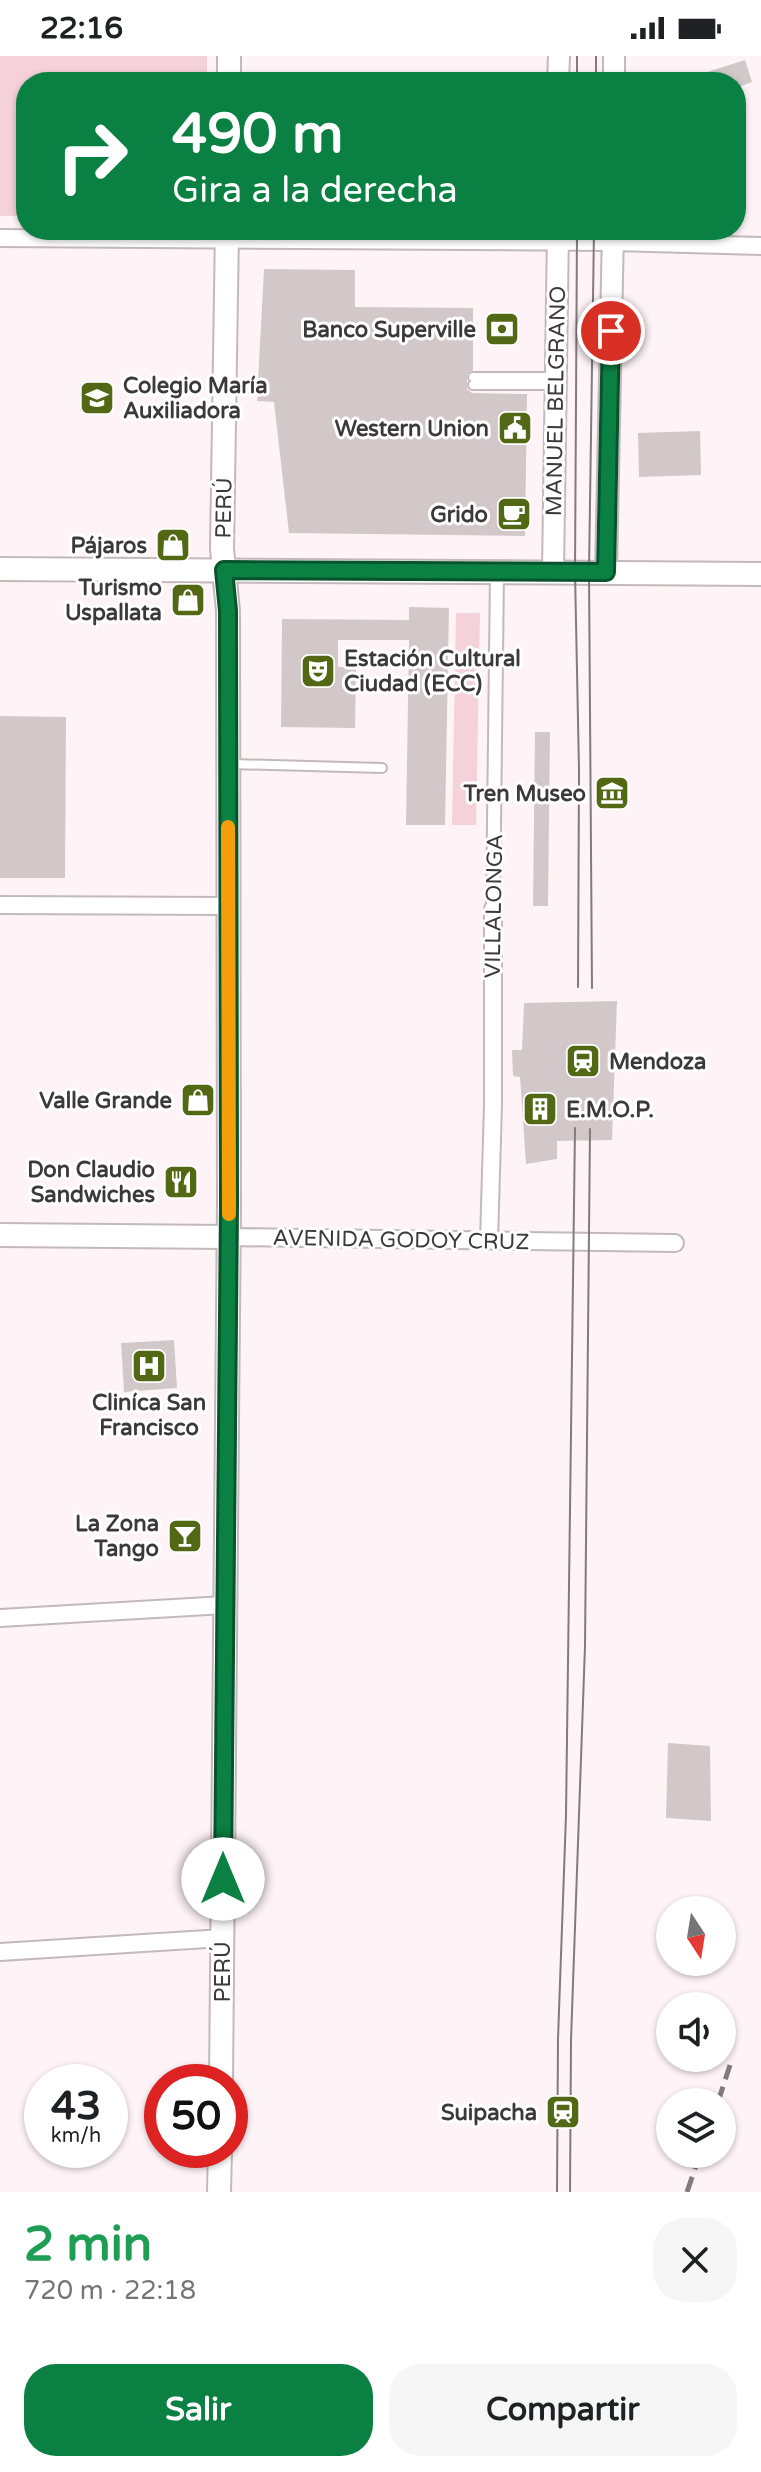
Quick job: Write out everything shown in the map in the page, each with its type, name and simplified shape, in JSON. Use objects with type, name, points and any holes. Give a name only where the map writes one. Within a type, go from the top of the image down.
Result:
[{"type":"main road","name":"PERÚ","points":[[221,2064],[228,1237],[228,611],[224,570],[227,240]]},
{"type":"main road","points":[[0,569],[761,574]]},
{"type":"main road","points":[[0,1235],[228,1237]]},
{"type":"main road","points":[[219,2192],[220,2168]]},
{"type":"street","name":"MANUEL BELGRANO","points":[[553,572],[557,240]]},
{"type":"street","points":[[606,572],[613,240]]},
{"type":"street","points":[[672,240],[761,246]]},
{"type":"street","name":"VILLALONGA","points":[[489,1240],[497,572]]},
{"type":"street","points":[[0,905],[227,906]]},
{"type":"street","name":"AVENIDA GODOY CRUZ","points":[[228,1237],[675,1243]]},
{"type":"street","points":[[0,1618],[225,1605]]},
{"type":"street","points":[[0,1952],[223,1938]]},
{"type":"lane","points":[[473,381],[556,381]]},
{"type":"lane","points":[[225,388],[258,388]]},
{"type":"lane","points":[[228,764],[382,768]]},
{"type":"shaded area","points":[[0,56],[207,56],[207,72],[16,72],[16,216],[0,216]]},
{"type":"shaded area","points":[[456,613],[480,613],[476,825],[452,825]]},
{"type":"building","points":[[745,60],[752,82],[746,84],[746,72],[707,72]]},
{"type":"building","points":[[264,269],[355,270],[355,307],[473,308],[473,370],[467,374],[467,389],[472,393],[527,394],[525,536],[289,533],[274,402],[257,401],[258,395],[265,389],[264,384],[258,381]]},
{"type":"building","points":[[700,431],[701,475],[639,477],[638,433]]},
{"type":"building","points":[[409,607],[449,608],[445,825],[406,825],[409,640],[338,640],[338,667],[356,667],[355,728],[281,727],[282,619],[409,620]]},
{"type":"building","points":[[0,716],[66,717],[65,878],[0,878]]},
{"type":"building","points":[[535,732],[550,732],[548,906],[533,906]]},
{"type":"building","points":[[617,1001],[612,1140],[557,1141],[557,1159],[526,1164],[520,1077],[513,1076],[512,1050],[522,1050],[524,1003]]},
{"type":"building","name":"Cliníca San Francisco","points":[[174,1340],[177,1388],[124,1392],[121,1343]]},
{"type":"building","points":[[668,1743],[710,1746],[711,1821],[666,1818]]},
{"type":"tram line","points":[[577,56],[577,72]]},
{"type":"tram line","points":[[596,56],[596,72]]},
{"type":"tram line","points":[[577,240],[575,572],[579,770],[578,987]]},
{"type":"tram line","points":[[592,988],[589,572],[594,240]]},
{"type":"tram line","points":[[557,2192],[558,2039],[566,1815],[575,1128]]},
{"type":"tram line","points":[[570,2192],[571,2040],[585,1646],[590,1129]]},
{"type":"railway","points":[[723,2088],[728,2072]]},
{"type":"railway","points":[[687,2192],[695,2168]]},
{"type":"slow traffic","points":[[228,827],[229,1214]]},
{"type":"place","name":"Banco Superville","points":[[502,329]]},
{"type":"place","name":"Colegio María Auxiliadora","points":[[97,398]]},
{"type":"place","name":"Western Union","points":[[515,428]]},
{"type":"place","name":"Grido","points":[[514,514]]},
{"type":"place","name":"Pájaros","points":[[173,545]]},
{"type":"place","name":"Turismo Uspallata","points":[[188,600]]},
{"type":"place","name":"Estación Cultural Ciudad (ECC)","points":[[318,671]]},
{"type":"place","name":"Tren Museo","points":[[612,793]]},
{"type":"place","name":"Mendoza","points":[[583,1061]]},
{"type":"place","name":"Valle Grande","points":[[198,1100]]},
{"type":"place","name":"E.M.O.P.","points":[[540,1109]]},
{"type":"place","name":"Don Claudio Sandwiches","points":[[181,1182]]},
{"type":"place","name":"Cliníca San Francisco","points":[[149,1366]]},
{"type":"place","name":"La Zona Tango","points":[[185,1536]]},
{"type":"place","name":"Suipacha","points":[[563,2112]]},
{"type":"route","points":[[223,1879],[229,1204],[228,611],[224,570],[606,572],[611,331]]}]
